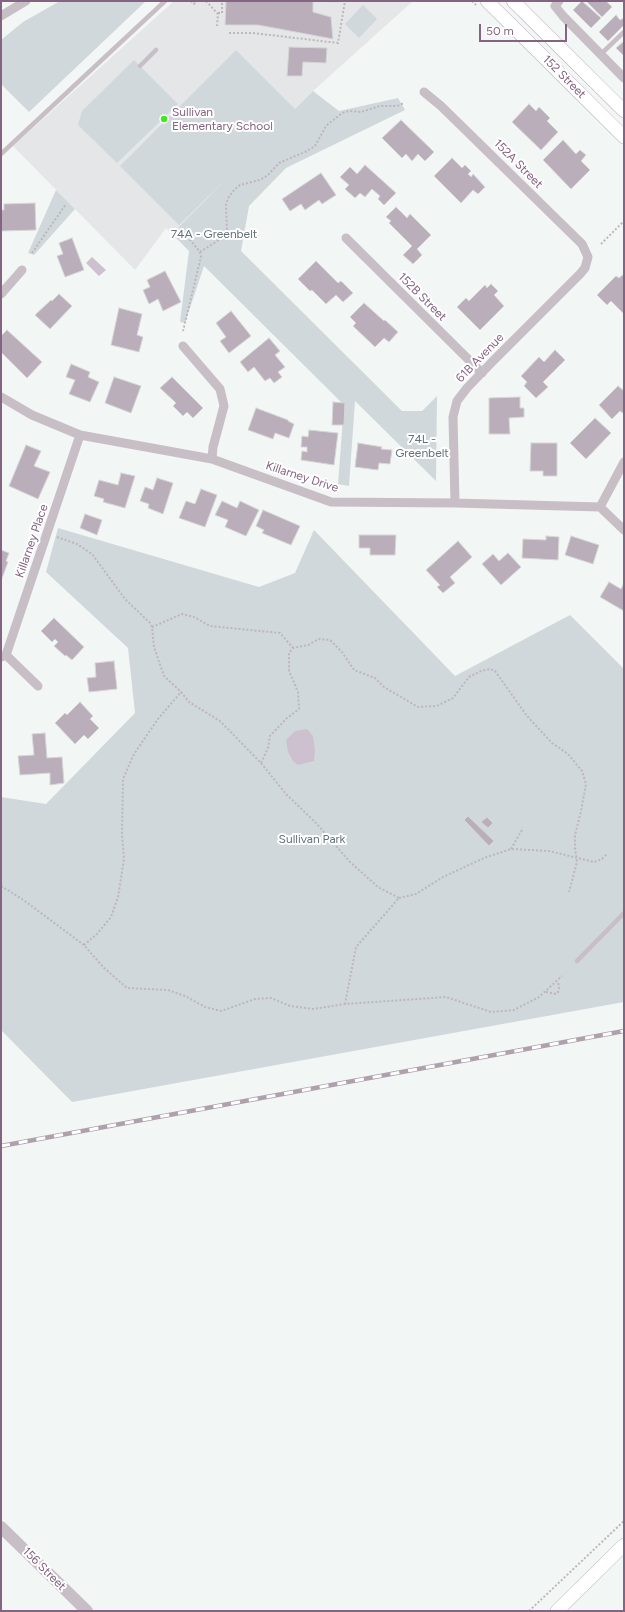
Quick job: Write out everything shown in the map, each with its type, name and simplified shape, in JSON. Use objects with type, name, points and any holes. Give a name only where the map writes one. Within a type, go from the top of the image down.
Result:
[{"type":"main road","name":"152 Street","points":[[487,1],[624,137]]},
{"type":"main road","name":"152 Street","points":[[513,1],[624,111]]},
{"type":"main road","points":[[557,1611],[624,1546]]},
{"type":"street","points":[[1,16],[26,1]]},
{"type":"street","points":[[557,3],[563,16],[624,78]]},
{"type":"street","name":"152A Street","points":[[424,92],[442,106],[582,244],[588,258]]},
{"type":"street","name":"152B Street","points":[[346,238],[482,373]]},
{"type":"street","name":"61B Avenue","points":[[455,503],[453,417],[454,409],[461,395],[580,274],[588,258]]},
{"type":"street","points":[[1,294],[22,270]]},
{"type":"street","points":[[183,346],[220,389],[224,406],[213,447],[212,459]]},
{"type":"street","name":"Killarney Drive","points":[[1,397],[32,415],[80,435],[212,459],[331,502],[455,503],[600,507]]},
{"type":"street","name":"Killarney Place","points":[[38,686],[3,656],[80,435]]},
{"type":"street","points":[[624,462],[600,507],[624,530]]},
{"type":"street","name":"156 Street","points":[[1,1527],[86,1611]]},
{"type":"lane","points":[[1,154],[165,1]]},
{"type":"lane","points":[[600,55],[624,32]]},
{"type":"lane","points":[[140,66],[156,50]]},
{"type":"lane","points":[[577,960],[624,913]]},
{"type":"path","points":[[191,1],[194,4],[196,1]]},
{"type":"path","points":[[206,1],[218,13],[217,26]]},
{"type":"path","points":[[218,13],[222,13],[222,1]]},
{"type":"path","points":[[229,33],[253,33],[338,44],[345,1]]},
{"type":"path","points":[[200,252],[222,238],[227,231],[226,205],[230,194],[240,185],[260,180],[268,175],[279,163],[315,146],[326,126],[342,112],[361,112],[380,106],[393,106],[404,103]]},
{"type":"path","points":[[32,253],[66,204]]},
{"type":"path","points":[[601,244],[624,221]]},
{"type":"path","points":[[182,230],[200,252],[201,260],[183,331]]},
{"type":"path","points":[[56,536],[76,544],[92,554],[125,599],[152,627],[154,647],[164,676],[189,702],[220,721],[261,763],[286,794],[316,823],[350,862],[378,887],[398,898]]},
{"type":"path","points":[[152,627],[182,614],[194,617],[210,626],[280,633],[293,648]]},
{"type":"path","points":[[261,763],[268,748],[270,736],[286,719],[299,709],[298,692],[289,671],[289,653],[293,648],[308,645],[319,639],[330,640],[342,652],[354,670],[375,678],[384,687],[418,707],[437,706],[453,698],[469,677],[481,671],[490,669],[495,671],[534,725],[552,743],[568,754],[582,771],[586,784],[575,834],[577,862],[569,892]]},
{"type":"path","points":[[84,946],[98,934],[111,917],[118,897],[124,859],[122,834],[123,779],[134,754],[158,719],[181,692]]},
{"type":"path","points":[[511,849],[523,828]]},
{"type":"path","points":[[345,1004],[356,947],[398,898],[416,894],[443,877],[497,852],[511,849],[549,851],[594,862],[602,859],[607,854]]},
{"type":"path","points":[[1,886],[22,899],[84,946],[103,967],[127,988],[168,990],[185,996],[205,1007],[220,1011],[255,999],[272,998],[290,1006],[313,1009],[345,1004],[446,997],[491,1012],[514,1010],[545,992],[562,976]]},
{"type":"path","points":[[545,992],[556,994],[559,988],[558,981]]},
{"type":"path","points":[[529,1611],[624,1521]]},
{"type":"shaded area","name":"Sullivan Elementary School","points":[[174,1],[413,1],[313,91],[172,234],[166,228],[135,270],[13,146]]},
{"type":"shaded area","points":[[92,257],[106,270],[99,276],[86,263]]},
{"type":"shaded area","points":[[307,729],[313,736],[315,749],[314,761],[298,765],[293,761],[288,752],[286,740],[295,731]]},
{"type":"green space","points":[[60,1],[146,1],[29,112],[1,84],[1,40],[23,22]]},
{"type":"green space","points":[[363,5],[377,19],[359,38],[345,24]]},
{"type":"green space","points":[[236,50],[295,109],[313,91],[339,111],[398,98],[405,110],[286,168],[249,206],[241,251],[402,411],[422,411],[437,396],[436,481],[355,401],[349,486],[338,484],[344,405],[204,266],[185,323],[180,322],[189,251],[172,234],[226,179],[179,225],[120,166]]},
{"type":"green space","points":[[134,60],[178,104],[117,163],[78,125],[82,111]]},
{"type":"green space","points":[[56,190],[75,209],[34,255],[28,253]]},
{"type":"green space","name":"Sullivan Park","points":[[58,528],[259,587],[295,573],[314,530],[455,676],[570,615],[624,669],[624,1002],[72,1102],[1,1030],[1,797],[46,804],[135,713],[128,648],[46,572]]},
{"type":"building","points":[[226,1],[313,1],[313,12],[331,17],[333,39],[258,25],[225,25]]},
{"type":"building","points":[[313,1],[339,1],[339,2]]},
{"type":"building","points":[[582,1],[601,18],[591,28],[573,10]]},
{"type":"building","points":[[586,1],[606,1],[612,7],[602,17]]},
{"type":"building","points":[[616,15],[620,20],[624,18],[624,25],[608,41],[599,32]]},
{"type":"building","points":[[624,41],[624,56],[616,48]]},
{"type":"building","points":[[289,47],[327,48],[326,63],[303,62],[302,76],[287,76]]},
{"type":"building","points":[[529,104],[536,111],[539,107],[550,118],[547,121],[558,132],[541,150],[512,122]]},
{"type":"building","points":[[401,120],[434,152],[425,161],[418,154],[412,161],[406,154],[402,158],[382,138]]},
{"type":"building","points":[[563,140],[576,154],[580,150],[586,155],[581,161],[590,170],[571,189],[543,160]]},
{"type":"building","points":[[452,158],[462,168],[465,165],[471,171],[468,174],[471,177],[473,174],[485,187],[478,194],[473,190],[461,203],[434,176]]},
{"type":"building","points":[[365,165],[396,193],[384,205],[378,199],[380,196],[372,189],[365,197],[360,193],[355,198],[345,189],[349,185],[340,177],[350,167],[357,174]]},
{"type":"building","points":[[321,173],[336,195],[322,204],[319,200],[305,210],[301,204],[290,211],[282,199]]},
{"type":"building","points":[[35,203],[36,230],[1,231],[1,210],[4,210],[4,204]]},
{"type":"building","points":[[396,207],[407,218],[410,214],[431,235],[417,249],[422,255],[413,264],[403,255],[412,246],[389,223],[391,221],[386,217]]},
{"type":"building","points":[[72,238],[84,270],[65,277],[57,256],[63,254],[59,243]]},
{"type":"building","points":[[316,261],[338,283],[341,281],[353,293],[343,302],[336,295],[326,304],[298,279]]},
{"type":"building","points":[[165,271],[181,302],[163,311],[158,299],[149,304],[143,290],[150,287],[147,280]]},
{"type":"building","points":[[624,274],[624,314],[611,301],[607,305],[597,295],[616,276],[619,278]]},
{"type":"building","points":[[491,284],[498,291],[494,295],[504,306],[480,330],[457,307],[466,298],[469,301],[485,285],[487,288]]},
{"type":"building","points":[[59,294],[72,306],[50,329],[35,315]]},
{"type":"building","points":[[364,303],[398,332],[389,342],[384,338],[375,347],[353,326],[356,323],[350,317]]},
{"type":"building","points":[[119,308],[142,314],[137,335],[143,337],[139,352],[111,345]]},
{"type":"building","points":[[231,311],[251,336],[229,353],[220,341],[226,337],[216,323]]},
{"type":"building","points":[[7,330],[42,362],[27,378],[1,352],[1,336]]},
{"type":"building","points":[[269,338],[280,351],[275,355],[285,367],[278,372],[282,377],[274,383],[270,378],[265,381],[254,367],[248,372],[240,362]]},
{"type":"building","points":[[555,350],[565,360],[543,382],[548,387],[536,398],[524,386],[527,382],[521,376],[539,357],[544,362]]},
{"type":"building","points":[[71,364],[90,372],[88,377],[99,382],[90,402],[69,394],[75,380],[66,377]]},
{"type":"building","points":[[114,377],[141,386],[131,413],[105,403]]},
{"type":"building","points":[[172,377],[203,408],[193,418],[187,412],[183,416],[173,406],[176,403],[160,388]]},
{"type":"building","points":[[618,386],[624,391],[624,414],[620,411],[612,419],[599,405]]},
{"type":"building","points":[[520,397],[520,408],[524,408],[524,417],[509,418],[510,434],[489,434],[489,398]]},
{"type":"building","points":[[333,402],[345,403],[344,425],[332,425]]},
{"type":"building","points":[[256,408],[288,420],[294,424],[289,438],[275,433],[273,439],[248,430]]},
{"type":"building","points":[[595,418],[611,433],[586,459],[570,443]]},
{"type":"building","points":[[309,430],[338,433],[334,465],[301,460],[302,451],[307,452],[307,447],[301,447],[302,436],[308,437]]},
{"type":"building","points":[[358,443],[382,447],[381,449],[392,450],[390,464],[379,463],[378,470],[355,467]]},
{"type":"building","points":[[531,443],[557,443],[557,476],[543,476],[543,471],[530,471]]},
{"type":"building","points":[[26,445],[41,451],[34,466],[50,472],[38,499],[9,486]]},
{"type":"building","points":[[121,473],[135,476],[125,508],[103,502],[104,499],[94,496],[99,480],[118,485]]},
{"type":"building","points":[[157,478],[173,483],[163,514],[148,508],[149,504],[140,501],[145,487],[153,490]]},
{"type":"building","points":[[201,489],[217,495],[205,527],[179,518],[186,501],[195,504]]},
{"type":"building","points":[[222,501],[237,508],[240,501],[259,510],[246,536],[225,527],[228,520],[215,515]]},
{"type":"building","points":[[263,510],[300,526],[291,545],[262,533],[264,530],[256,526]]},
{"type":"building","points":[[85,514],[102,520],[97,535],[80,528]]},
{"type":"building","points":[[359,535],[396,535],[395,555],[370,555],[370,548],[359,548]]},
{"type":"building","points":[[546,536],[559,537],[558,560],[522,558],[523,539],[546,540]]},
{"type":"building","points":[[571,536],[599,545],[593,564],[565,555]]},
{"type":"building","points":[[458,541],[472,557],[450,577],[455,583],[443,593],[437,587],[440,585],[426,570]]},
{"type":"building","points":[[1,550],[9,553],[6,561],[8,562],[1,581]]},
{"type":"building","points":[[508,553],[521,567],[501,585],[482,564],[493,554],[499,561]]},
{"type":"building","points":[[609,582],[621,589],[624,583],[624,611],[600,597]]},
{"type":"building","points":[[54,618],[84,647],[72,660],[54,646],[58,642],[55,639],[52,642],[41,631]]},
{"type":"building","points":[[114,661],[117,689],[89,692],[87,678],[96,677],[95,663]]},
{"type":"building","points":[[80,702],[93,716],[90,719],[99,728],[88,739],[84,735],[75,744],[55,723],[65,713],[67,715]]},
{"type":"building","points":[[45,733],[47,758],[62,757],[64,783],[50,785],[50,773],[20,775],[18,756],[34,755],[32,734]]},
{"type":"building","points":[[468,816],[494,841],[489,846],[464,820]]},
{"type":"building","points":[[487,817],[493,823],[488,828],[481,822]]},
{"type":"railway","points":[[1,1146],[624,1031]]},
{"type":"place","name":"Sullivan Elementary School","points":[[164,119]]},
{"type":"park label","name":"74A - Greenbelt","points":[[214,234]]},
{"type":"park label","name":"74L - Greenbelt","points":[[422,446]]}]
